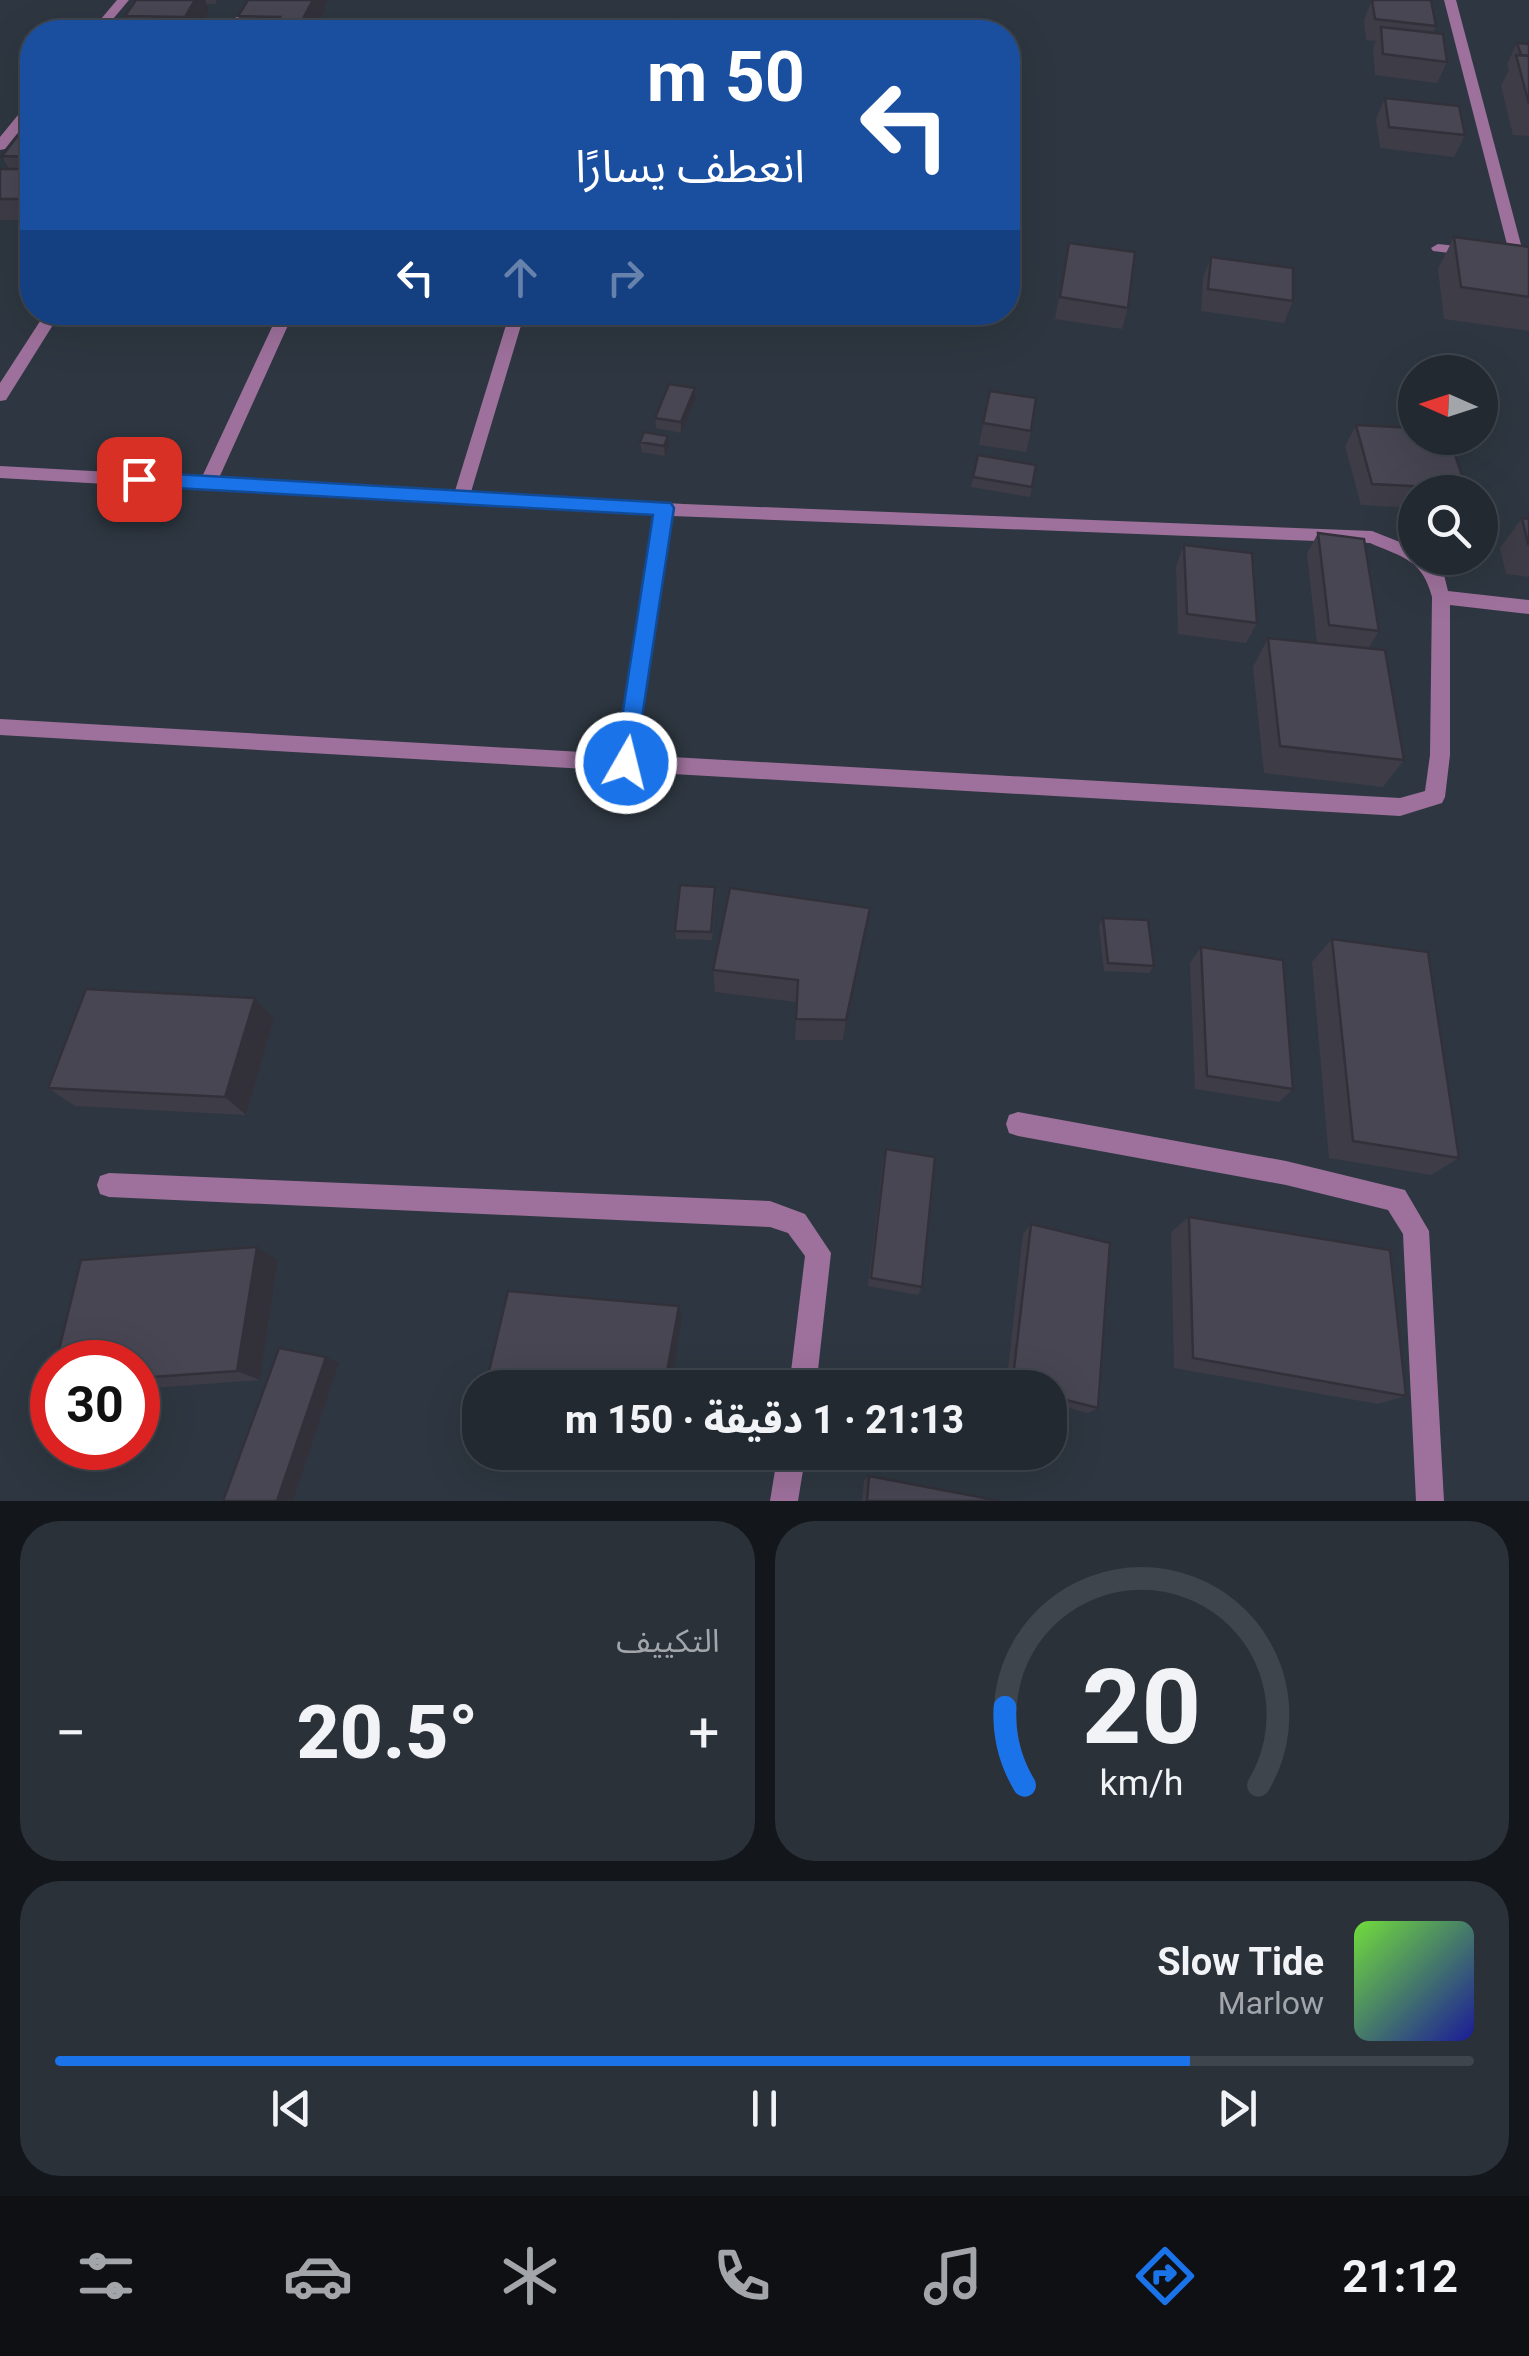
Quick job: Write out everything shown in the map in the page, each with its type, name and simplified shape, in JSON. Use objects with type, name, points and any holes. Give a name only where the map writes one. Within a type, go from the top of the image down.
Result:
[{"type":"street","points":[[106,20],[123,0]]},
{"type":"street","points":[[1438,248],[1523,257],[1450,0]]},
{"type":"street","points":[[0,146],[20,122]]},
{"type":"street","points":[[0,396],[46,325]]},
{"type":"street","points":[[208,483],[281,325]]},
{"type":"street","points":[[461,498],[514,325]]},
{"type":"street","points":[[0,472],[664,508],[1372,537],[1398,548]]},
{"type":"street","points":[[626,763],[664,508]]},
{"type":"street","points":[[0,728],[1400,807],[1434,797],[1440,755],[1441,598],[1435,575]]},
{"type":"street","points":[[1441,598],[1529,607]]},
{"type":"street","points":[[1018,1124],[1286,1172],[1396,1199],[1416,1231],[1430,1501]]},
{"type":"street","points":[[109,1185],[770,1214],[796,1223],[818,1252],[804,1370]]},
{"type":"street","points":[[784,1501],[789,1470]]},
{"type":"building","points":[[136,0],[195,0],[185,17],[125,16]]},
{"type":"building","points":[[248,0],[313,0],[302,20],[238,16]]},
{"type":"building","points":[[1372,0],[1431,0],[1436,26],[1375,19]]},
{"type":"building","points":[[1381,27],[1443,34],[1447,62],[1383,54]]},
{"type":"building","points":[[1517,43],[1529,44],[1529,56],[1521,55]]},
{"type":"building","points":[[1516,55],[1529,56],[1529,104]]},
{"type":"building","points":[[1385,98],[1459,106],[1465,135],[1389,127]]},
{"type":"building","points":[[20,133],[20,157],[2,156]]},
{"type":"building","points":[[0,169],[20,169],[20,199],[0,199]]},
{"type":"building","points":[[1454,237],[1529,247],[1529,297],[1461,287]]},
{"type":"building","points":[[1069,243],[1135,252],[1128,308],[1060,297]]},
{"type":"building","points":[[1211,257],[1293,268],[1293,301],[1208,289]]},
{"type":"building","points":[[669,384],[695,388],[681,422],[655,418]]},
{"type":"building","points":[[990,391],[1036,398],[1031,431],[983,423]]},
{"type":"building","points":[[1356,425],[1398,427],[1398,455],[1455,455],[1462,475],[1398,475],[1398,485],[1372,484]]},
{"type":"building","points":[[644,432],[668,436],[664,446],[640,442]]},
{"type":"building","points":[[978,455],[1036,465],[1032,487],[973,477]]},
{"type":"building","points":[[1522,518],[1529,519],[1529,544],[1528,544]]},
{"type":"building","points":[[1318,533],[1364,539],[1379,631],[1329,625]]},
{"type":"building","points":[[1184,545],[1252,553],[1257,623],[1187,614]]},
{"type":"building","points":[[1268,638],[1385,650],[1404,760],[1280,746]]},
{"type":"building","points":[[680,885],[715,887],[711,932],[675,931]]},
{"type":"building","points":[[730,888],[870,908],[846,1020],[796,1019],[798,980],[713,970]]},
{"type":"building","points":[[1103,918],[1148,920],[1154,966],[1108,963]]},
{"type":"building","points":[[1332,939],[1428,952],[1459,1158],[1353,1141]]},
{"type":"building","points":[[1201,947],[1283,960],[1293,1089],[1207,1076]]},
{"type":"building","points":[[86,989],[255,998],[225,1097],[48,1088]]},
{"type":"building","points":[[886,1149],[935,1157],[922,1287],[871,1278]]},
{"type":"building","points":[[1189,1217],[1390,1250],[1406,1396],[1193,1358]]},
{"type":"building","points":[[1031,1224],[1110,1243],[1098,1408],[1067,1400],[1067,1370],[1014,1370]]},
{"type":"building","points":[[257,1247],[237,1371],[160,1376],[160,1340],[61,1340],[81,1260]]},
{"type":"building","points":[[508,1291],[679,1306],[667,1370],[489,1370]]},
{"type":"building","points":[[279,1348],[326,1357],[277,1501],[223,1501]]},
{"type":"building","points":[[869,1476],[1000,1501],[867,1501]]},
{"type":"route","points":[[139,479],[664,508],[626,763]]}]
